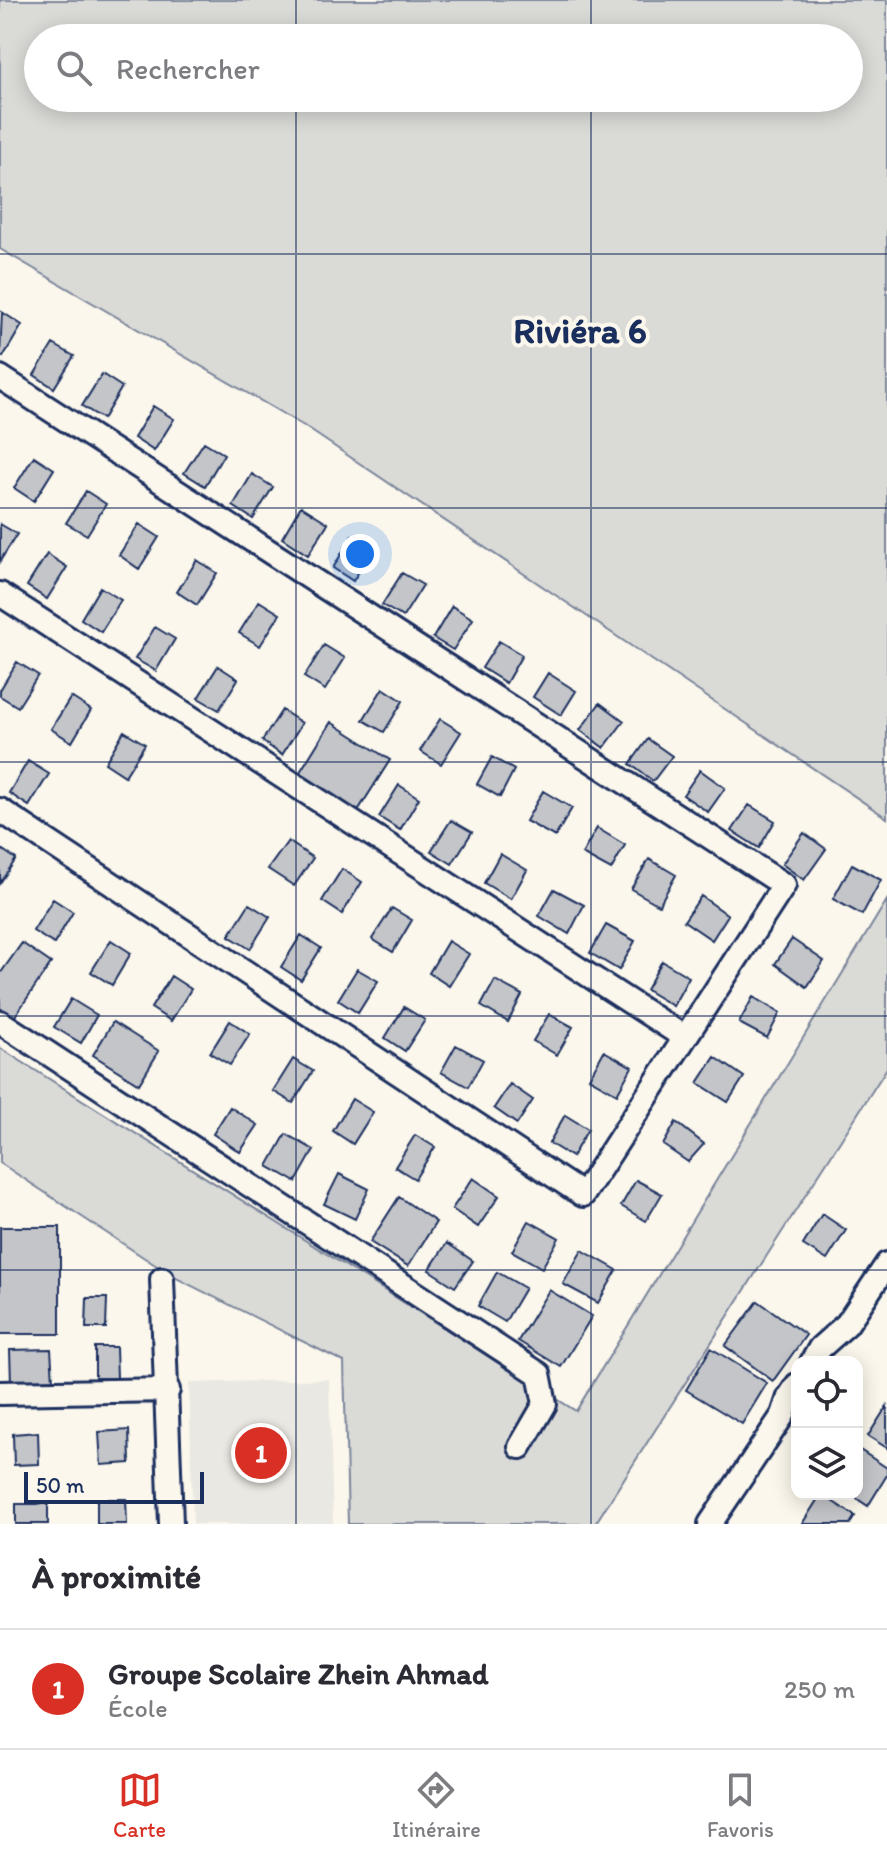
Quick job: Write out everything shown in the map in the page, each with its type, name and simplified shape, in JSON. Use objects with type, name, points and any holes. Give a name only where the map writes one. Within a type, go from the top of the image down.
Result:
[{"type":"street","points":[[0,377],[784,885],[583,1195],[0,810]]},
{"type":"street","points":[[0,594],[684,1037]]},
{"type":"street","points":[[0,1022],[539,1374],[545,1404],[520,1447]]},
{"type":"street","points":[[815,1356],[847,1324],[887,1264]]},
{"type":"street","points":[[162,1279],[171,1524]]},
{"type":"street","points":[[0,1393],[168,1390]]},
{"type":"street","points":[[710,1524],[783,1415],[791,1398]]},
{"type":"shaded area","points":[[0,0],[887,0],[887,818],[304,426],[0,249]]},
{"type":"shaded area","points":[[887,900],[887,1068],[595,1524],[348,1524],[344,1362],[172,1276],[0,1163],[0,1048],[576,1411]]},
{"type":"shaded area","points":[[329,1379],[333,1524],[193,1524],[189,1383]]},
{"type":"building","points":[[2,312],[22,325],[3,357],[0,355]]},
{"type":"building","points":[[53,344],[74,356],[54,388],[34,375]]},
{"type":"building","points":[[102,374],[122,387],[103,419],[82,406]]},
{"type":"building","points":[[153,406],[174,419],[154,451],[134,438]]},
{"type":"building","points":[[204,442],[224,454],[205,486],[184,473]]},
{"type":"building","points":[[34,456],[54,469],[34,501],[14,488]]},
{"type":"building","points":[[252,474],[273,487],[253,519],[233,506]]},
{"type":"building","points":[[86,491],[106,504],[87,535],[66,523]]},
{"type":"building","points":[[301,506],[328,523],[308,555],[282,538]]},
{"type":"building","points":[[0,524],[17,534],[0,561]]},
{"type":"building","points":[[139,524],[159,537],[139,569],[119,555]]},
{"type":"building","points":[[352,536],[373,549],[353,581],[333,568]]},
{"type":"building","points":[[47,554],[67,567],[47,599],[27,586]]},
{"type":"building","points":[[197,560],[217,573],[197,605],[177,592]]},
{"type":"building","points":[[402,573],[423,585],[403,617],[382,605]]},
{"type":"building","points":[[100,587],[121,600],[101,632],[81,619]]},
{"type":"building","points":[[259,601],[280,614],[260,646],[239,633]]},
{"type":"building","points":[[452,606],[473,619],[453,650],[433,638]]},
{"type":"building","points":[[155,627],[175,639],[156,671],[135,659]]},
{"type":"building","points":[[499,641],[522,655],[506,683],[482,668]]},
{"type":"building","points":[[324,645],[345,658],[325,690],[304,677]]},
{"type":"building","points":[[17,662],[38,675],[18,707],[0,696],[0,690]]},
{"type":"building","points":[[218,666],[238,679],[219,710],[198,698]]},
{"type":"building","points":[[548,673],[576,691],[561,715],[533,697]]},
{"type":"building","points":[[383,688],[403,701],[384,732],[363,720]]},
{"type":"building","points":[[71,697],[91,710],[72,742],[51,729]]},
{"type":"building","points":[[600,703],[624,721],[604,748],[580,730]]},
{"type":"building","points":[[282,710],[302,723],[282,755],[262,741]]},
{"type":"building","points":[[440,719],[461,732],[441,764],[420,751]]},
{"type":"building","points":[[331,722],[390,760],[354,817],[295,780]]},
{"type":"building","points":[[124,731],[145,744],[125,776],[105,763]]},
{"type":"building","points":[[648,739],[672,756],[653,781],[630,764]]},
{"type":"building","points":[[492,757],[514,770],[500,797],[477,784]]},
{"type":"building","points":[[28,761],[49,774],[29,806],[9,793]]},
{"type":"building","points":[[700,770],[725,788],[708,812],[683,795]]},
{"type":"building","points":[[399,785],[419,798],[400,830],[379,817]]},
{"type":"building","points":[[543,791],[572,808],[555,837],[526,821]]},
{"type":"building","points":[[749,805],[775,821],[759,848],[732,831]]},
{"type":"building","points":[[451,820],[472,832],[452,864],[431,851]]},
{"type":"building","points":[[597,828],[625,845],[611,870],[582,854]]},
{"type":"building","points":[[804,833],[826,849],[804,880],[782,864]]},
{"type":"building","points":[[288,841],[313,858],[294,886],[268,869]]},
{"type":"building","points":[[0,848],[16,859],[0,883]]},
{"type":"building","points":[[500,854],[527,870],[511,899],[484,883]]},
{"type":"building","points":[[649,859],[676,875],[659,905],[631,889]]},
{"type":"building","points":[[852,864],[881,880],[862,915],[833,899]]},
{"type":"building","points":[[342,869],[362,882],[342,914],[322,901]]},
{"type":"building","points":[[554,889],[584,905],[569,934],[539,916]]},
{"type":"building","points":[[701,896],[728,915],[712,940],[684,921]]},
{"type":"building","points":[[53,899],[73,912],[54,944],[33,931]]},
{"type":"building","points":[[249,904],[270,917],[250,949],[229,936]]},
{"type":"building","points":[[392,908],[412,920],[393,952],[372,939]]},
{"type":"building","points":[[606,925],[635,941],[619,970],[590,953]]},
{"type":"building","points":[[301,935],[321,948],[301,980],[281,967]]},
{"type":"building","points":[[792,939],[824,961],[807,987],[775,964]]},
{"type":"building","points":[[111,940],[131,953],[112,985],[91,972]]},
{"type":"building","points":[[448,941],[469,954],[449,986],[429,973]]},
{"type":"building","points":[[22,943],[51,963],[11,1022],[0,1015],[0,974]]},
{"type":"building","points":[[662,961],[689,977],[673,1006],[646,990]]},
{"type":"building","points":[[357,969],[378,981],[358,1013],[338,1000]]},
{"type":"building","points":[[171,976],[191,989],[171,1021],[151,1008]]},
{"type":"building","points":[[495,980],[522,995],[508,1022],[481,1006]]},
{"type":"building","points":[[753,997],[780,1013],[767,1038],[739,1023]]},
{"type":"building","points":[[71,999],[97,1015],[81,1043],[54,1027]]},
{"type":"building","points":[[404,1007],[425,1020],[405,1051],[385,1038]]},
{"type":"building","points":[[549,1014],[573,1027],[557,1055],[533,1041]]},
{"type":"building","points":[[230,1021],[250,1034],[230,1065],[210,1053]]},
{"type":"building","points":[[113,1022],[159,1051],[139,1084],[93,1055]]},
{"type":"building","points":[[456,1045],[483,1060],[468,1087],[441,1072]]},
{"type":"building","points":[[604,1051],[632,1067],[617,1094],[589,1078]]},
{"type":"building","points":[[715,1057],[744,1077],[728,1102],[698,1083]]},
{"type":"building","points":[[293,1059],[313,1071],[293,1103],[273,1091]]},
{"type":"building","points":[[510,1084],[533,1100],[517,1124],[494,1108]]},
{"type":"building","points":[[352,1099],[373,1112],[353,1144],[333,1131]]},
{"type":"building","points":[[230,1107],[258,1125],[240,1152],[213,1134]]},
{"type":"building","points":[[565,1115],[588,1129],[572,1157],[549,1143]]},
{"type":"building","points":[[676,1122],[704,1144],[688,1162],[663,1145]]},
{"type":"building","points":[[286,1134],[314,1150],[296,1182],[268,1166]]},
{"type":"building","points":[[415,1135],[435,1147],[415,1179],[395,1167]]},
{"type":"building","points":[[339,1174],[369,1189],[355,1219],[324,1204]]},
{"type":"building","points":[[473,1178],[499,1196],[478,1227],[452,1209]]},
{"type":"building","points":[[636,1180],[662,1194],[646,1221],[621,1206]]},
{"type":"building","points":[[399,1197],[436,1222],[408,1266],[370,1242]]},
{"type":"building","points":[[822,1214],[846,1230],[827,1260],[803,1245]]},
{"type":"building","points":[[529,1221],[559,1238],[542,1268],[512,1251]]},
{"type":"building","points":[[0,1227],[60,1227],[60,1334],[0,1334]]},
{"type":"building","points":[[447,1243],[473,1261],[455,1287],[429,1270]]},
{"type":"building","points":[[582,1250],[617,1270],[598,1303],[563,1284]]},
{"type":"building","points":[[497,1272],[525,1288],[505,1322],[478,1306]]},
{"type":"building","points":[[549,1290],[592,1316],[561,1367],[518,1341]]},
{"type":"building","points":[[87,1298],[107,1298],[106,1328],[86,1328]]},
{"type":"building","points":[[758,1301],[806,1335],[773,1381],[725,1346]]},
{"type":"building","points":[[95,1347],[116,1347],[117,1378],[95,1378]]},
{"type":"building","points":[[711,1348],[767,1383],[742,1424],[686,1390]]},
{"type":"building","points":[[51,1349],[53,1381],[11,1383],[10,1350]]},
{"type":"building","points":[[887,1406],[887,1448],[868,1436]]},
{"type":"building","points":[[129,1430],[130,1463],[101,1465],[99,1432]]},
{"type":"building","points":[[38,1432],[39,1464],[14,1465],[13,1434]]},
{"type":"building","points":[[863,1452],[887,1468],[887,1475],[868,1506],[859,1500],[863,1500]]},
{"type":"building","points":[[97,1499],[126,1499],[127,1524],[97,1524]]},
{"type":"building","points":[[817,1500],[830,1500],[855,1516],[850,1524],[802,1524]]},
{"type":"building","points":[[16,1504],[48,1504],[48,1524],[16,1524]]},
{"type":"place","name":"Groupe Scolaire Zhein Ahmad","points":[[261,1453]]},
{"type":"district","name":"Riviéra 6","points":[[580,330]]}]
